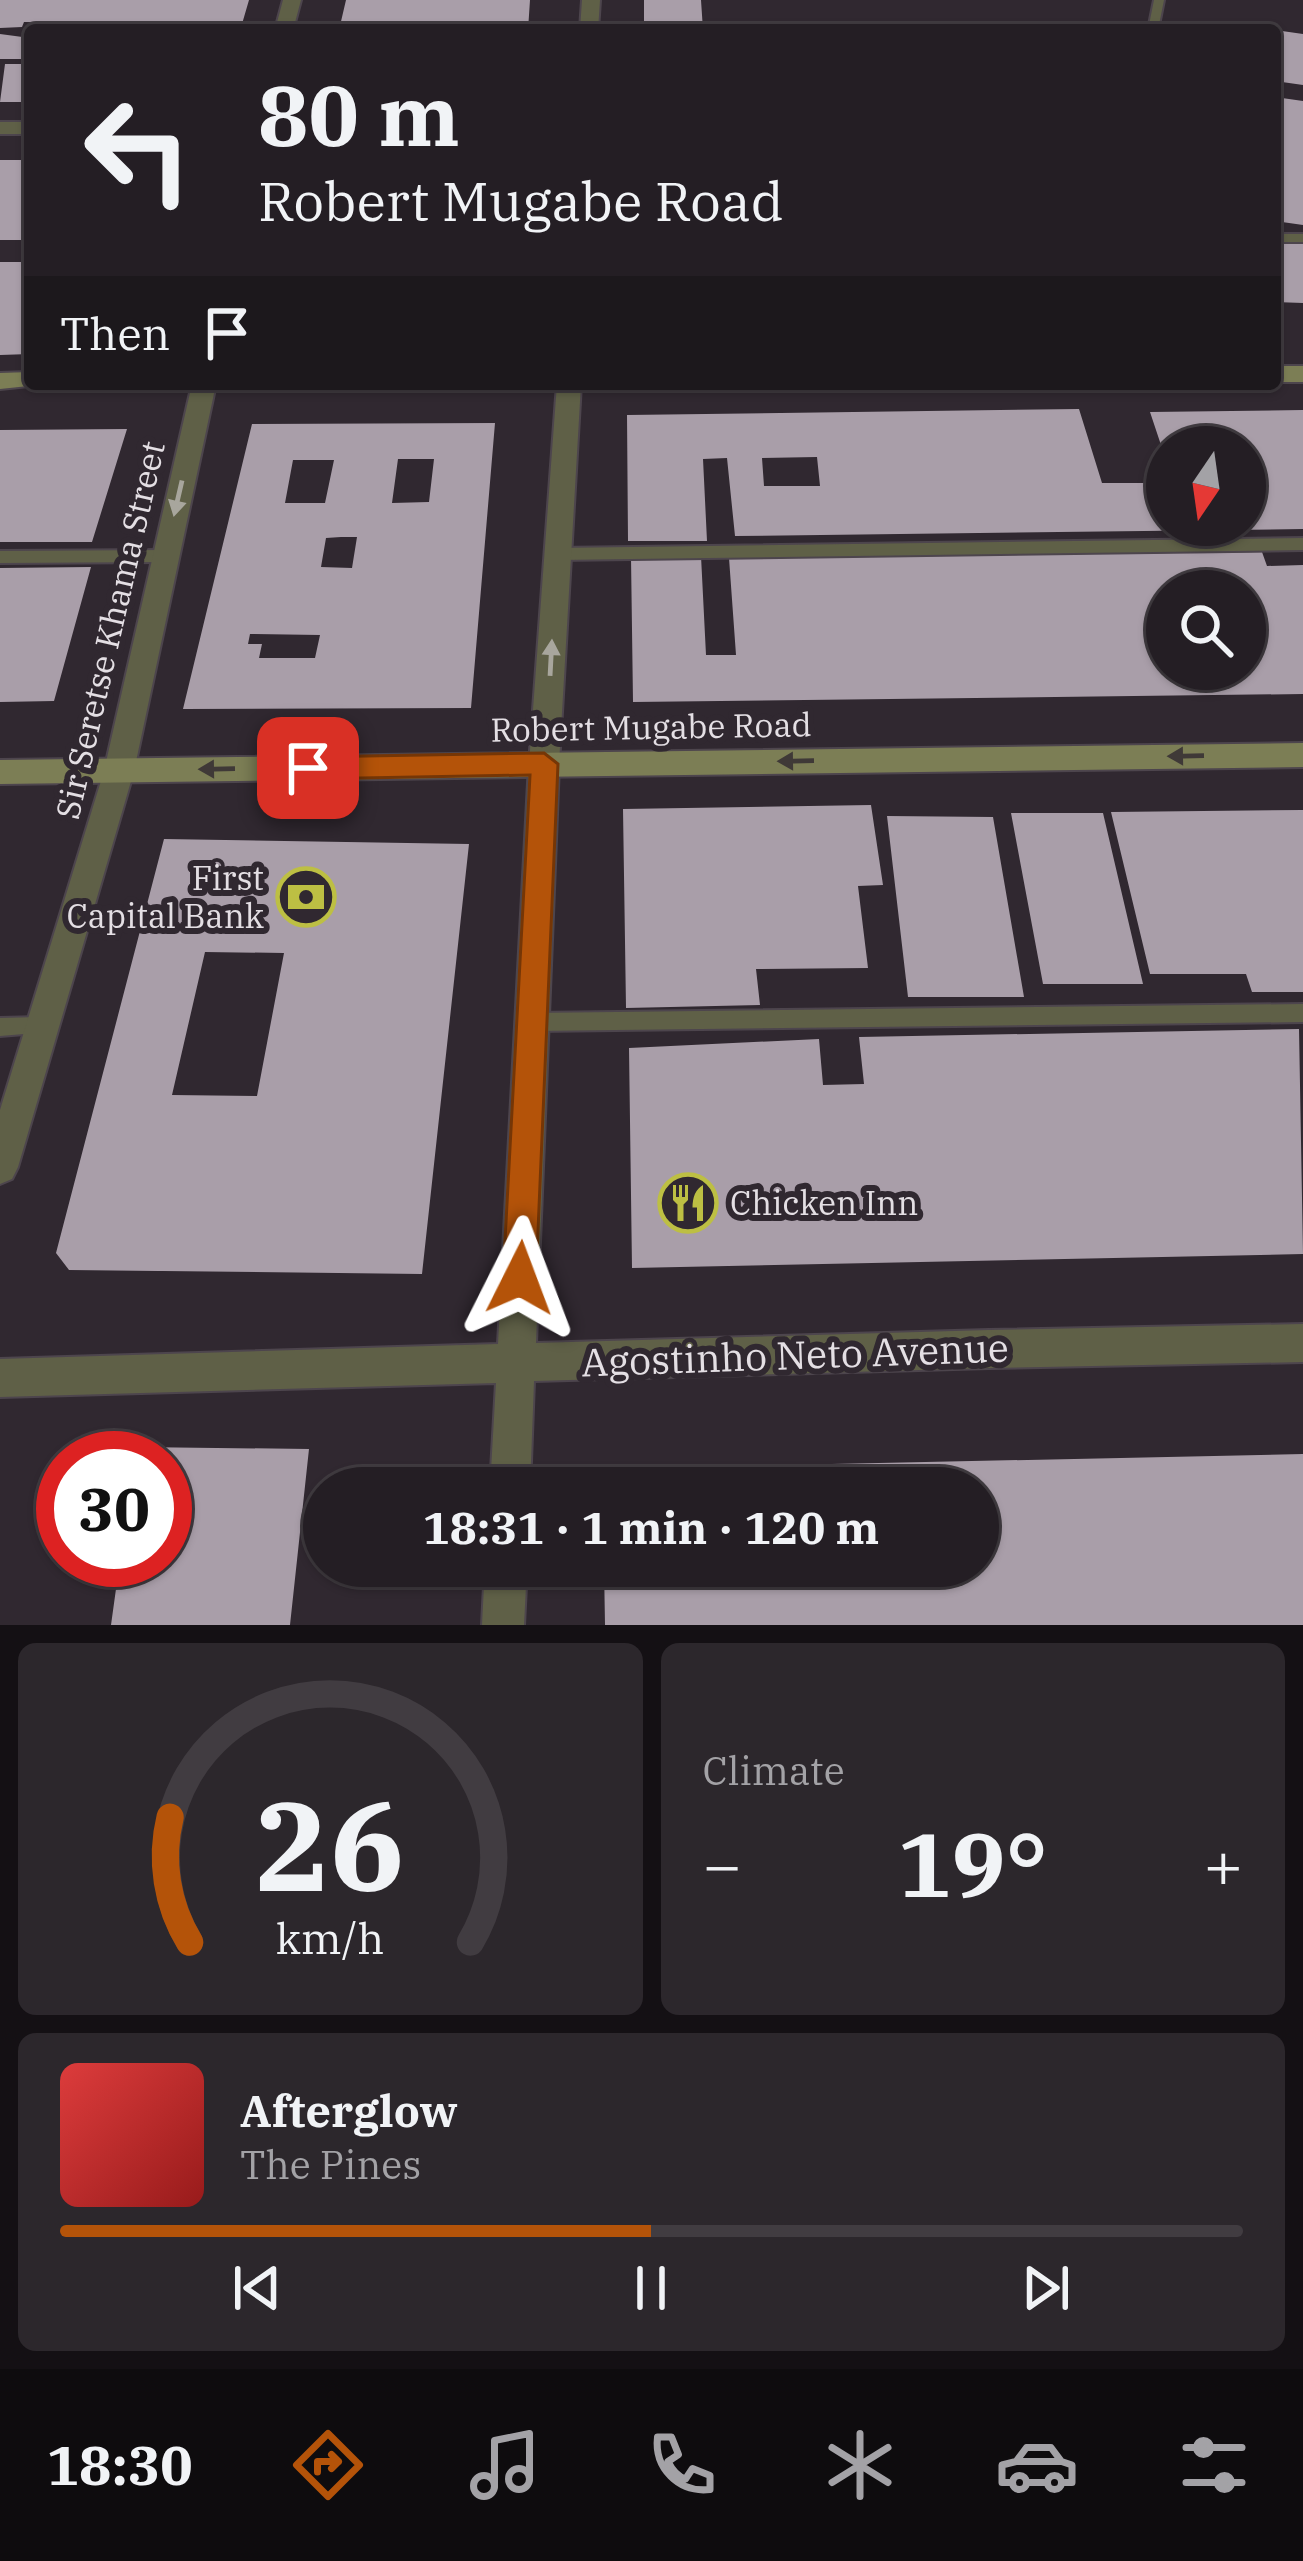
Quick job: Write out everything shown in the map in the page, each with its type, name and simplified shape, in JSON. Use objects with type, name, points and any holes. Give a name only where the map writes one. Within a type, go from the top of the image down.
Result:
[{"type":"main road","name":"Robert Mugabe Road","points":[[0,772],[1303,754]]},
{"type":"street","name":"Sir Seretse Khama Street","points":[[0,1167],[119,771],[204,390]]},
{"type":"street","points":[[511,1467],[544,764],[569,390]]},
{"type":"street","name":"Agostinho Neto Avenue","points":[[0,1378],[1303,1343]]},
{"type":"street","points":[[503,1625],[505,1587]]},
{"type":"lane","points":[[557,554],[1303,544]]},
{"type":"lane","points":[[0,557],[165,556]]},
{"type":"lane","points":[[532,1022],[1303,1013]]},
{"type":"lane","points":[[0,1027],[41,1026]]},
{"type":"building","points":[[0,0],[249,0],[242,24],[24,22],[22,27],[0,28]]},
{"type":"building","points":[[346,0],[530,0],[528,24],[340,24]]},
{"type":"building","points":[[644,0],[701,0],[703,24],[644,24]]},
{"type":"building","points":[[1281,31],[1303,34],[1303,85],[1281,82]]},
{"type":"building","points":[[0,34],[24,37],[24,59],[0,59]]},
{"type":"building","points":[[5,64],[24,64],[24,102],[0,102]]},
{"type":"building","points":[[1281,98],[1303,101],[1303,225],[1281,222]]},
{"type":"building","points":[[0,160],[24,160],[24,240],[0,240]]},
{"type":"building","points":[[1303,242],[1303,303],[1281,302],[1281,243]]},
{"type":"building","points":[[0,262],[24,262],[24,354],[0,355]]},
{"type":"building","points":[[1079,409],[1102,483],[1146,483],[1146,531],[735,536],[727,458],[703,459],[707,541],[628,541],[627,415]],"holes":[[[817,457],[820,486],[764,486],[762,458]]]},
{"type":"building","points":[[1303,410],[1303,529],[1266,529],[1266,426],[1155,426],[1150,412]]},
{"type":"building","points":[[495,423],[471,708],[183,709],[252,424]],"holes":[[[398,459],[434,459],[429,502],[392,503]],[[293,460],[334,460],[325,503],[285,503]],[[357,537],[352,568],[321,567],[326,538]],[[250,634],[320,635],[315,658],[259,658],[262,644],[248,644]]]},
{"type":"building","points":[[127,429],[92,542],[0,542],[0,430]]},
{"type":"building","points":[[1262,552],[1267,566],[1303,565],[1303,694],[633,702],[631,557],[701,556],[706,655],[736,655],[729,558]]},
{"type":"building","points":[[91,567],[54,701],[0,702],[0,568]]},
{"type":"building","points":[[871,805],[883,885],[858,886],[868,968],[756,969],[760,1005],[626,1008],[623,809]]},
{"type":"building","points":[[1303,810],[1303,992],[1252,992],[1246,974],[1150,974],[1111,812]]},
{"type":"building","points":[[1011,813],[1103,813],[1143,984],[1043,984]]},
{"type":"building","points":[[887,816],[993,817],[1024,997],[908,997]]},
{"type":"building","points":[[164,839],[469,844],[422,1274],[69,1270],[56,1253]],"holes":[[[205,952],[284,953],[257,1096],[172,1095]]]},
{"type":"building","points":[[1299,1029],[1303,1254],[632,1268],[629,1048],[819,1039],[823,1085],[864,1084],[859,1037]]},
{"type":"building","points":[[192,1448],[309,1449],[307,1467],[303,1467],[290,1625],[111,1625],[116,1587],[192,1587]]},
{"type":"building","points":[[1303,1454],[1303,1625],[605,1625],[604,1587],[999,1587],[999,1467],[697,1467]]},
{"type":"place","name":"First Capital Bank","points":[[306,897]]},
{"type":"place","name":"Chicken Inn","points":[[688,1203]]},
{"type":"route","points":[[308,768],[544,764],[520,1278]]}]
